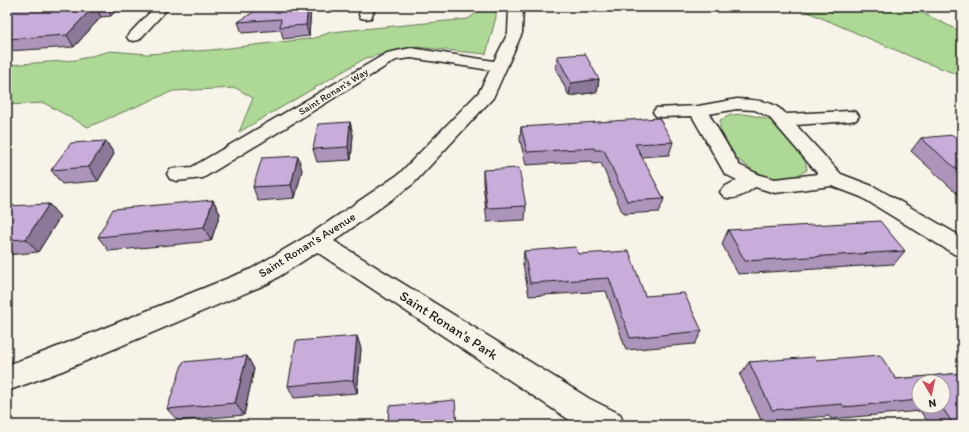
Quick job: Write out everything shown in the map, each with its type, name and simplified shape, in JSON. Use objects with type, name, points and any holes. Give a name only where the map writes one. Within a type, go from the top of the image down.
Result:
[{"type":"street","points":[[134,37],[162,7]]},
{"type":"street","name":"Saint Ronan's Avenue","points":[[7,378],[52,362],[260,276],[317,241],[406,179],[487,94],[515,32],[516,7]]},
{"type":"street","name":"Saint Ronan's Way","points":[[177,174],[196,173],[392,56],[411,53],[500,67]]},
{"type":"street","points":[[662,112],[698,111],[737,104],[758,105],[775,113],[783,120],[834,179]]},
{"type":"street","points":[[698,111],[732,169],[753,180],[775,186],[834,179],[868,192],[962,248]]},
{"type":"street","points":[[783,120],[850,116]]},
{"type":"street","points":[[731,192],[753,180]]},
{"type":"street","name":"Saint Ronan's Park","points":[[317,241],[577,417],[609,425]]},
{"type":"green space","points":[[485,7],[496,7],[496,17],[486,54],[415,47],[366,58],[239,132],[253,98],[236,88],[173,91],[88,127],[44,103],[7,105],[7,65],[76,60],[110,51],[147,54],[211,50],[315,38],[331,32],[468,19]]},
{"type":"green space","points":[[796,7],[910,7],[962,32],[962,76],[921,61]]},
{"type":"green space","points":[[744,114],[772,121],[783,130],[805,158],[807,170],[794,177],[773,178],[754,171],[737,159],[720,130],[720,120],[731,115]]},
{"type":"building","points":[[7,7],[93,7],[67,35],[7,39]]},
{"type":"building","points":[[261,7],[308,7],[306,25],[280,27],[281,19],[238,22]]},
{"type":"building","points":[[585,54],[599,79],[571,83],[557,56]]},
{"type":"building","points":[[659,118],[673,142],[635,144],[664,199],[627,201],[604,150],[595,150],[594,148],[527,152],[521,127]]},
{"type":"building","points":[[350,122],[348,147],[313,149],[318,124]]},
{"type":"building","points":[[953,135],[962,143],[962,174],[921,138]]},
{"type":"building","points":[[106,141],[89,167],[51,170],[71,143]]},
{"type":"building","points":[[298,156],[291,185],[253,187],[262,158]]},
{"type":"building","points":[[519,168],[526,206],[487,208],[483,170]]},
{"type":"building","points":[[213,200],[204,227],[98,237],[113,209]]},
{"type":"building","points":[[49,204],[26,239],[7,240],[7,209],[9,206]]},
{"type":"building","points":[[880,221],[905,251],[745,261],[728,230]]},
{"type":"building","points":[[576,247],[578,254],[629,251],[645,296],[684,293],[702,331],[630,338],[609,278],[530,283],[524,251]]},
{"type":"building","points":[[357,336],[353,380],[288,386],[296,341]]},
{"type":"building","points":[[880,355],[896,379],[911,378],[911,401],[844,407],[842,404],[772,410],[749,362],[814,357],[816,360]]},
{"type":"building","points":[[247,356],[235,403],[167,409],[183,362]]},
{"type":"building","points":[[962,373],[962,425],[954,425],[946,414],[951,414],[951,374]]},
{"type":"building","points":[[455,400],[457,425],[388,425],[389,406]]},
{"type":"building","points":[[132,422],[131,425],[97,425]]}]
